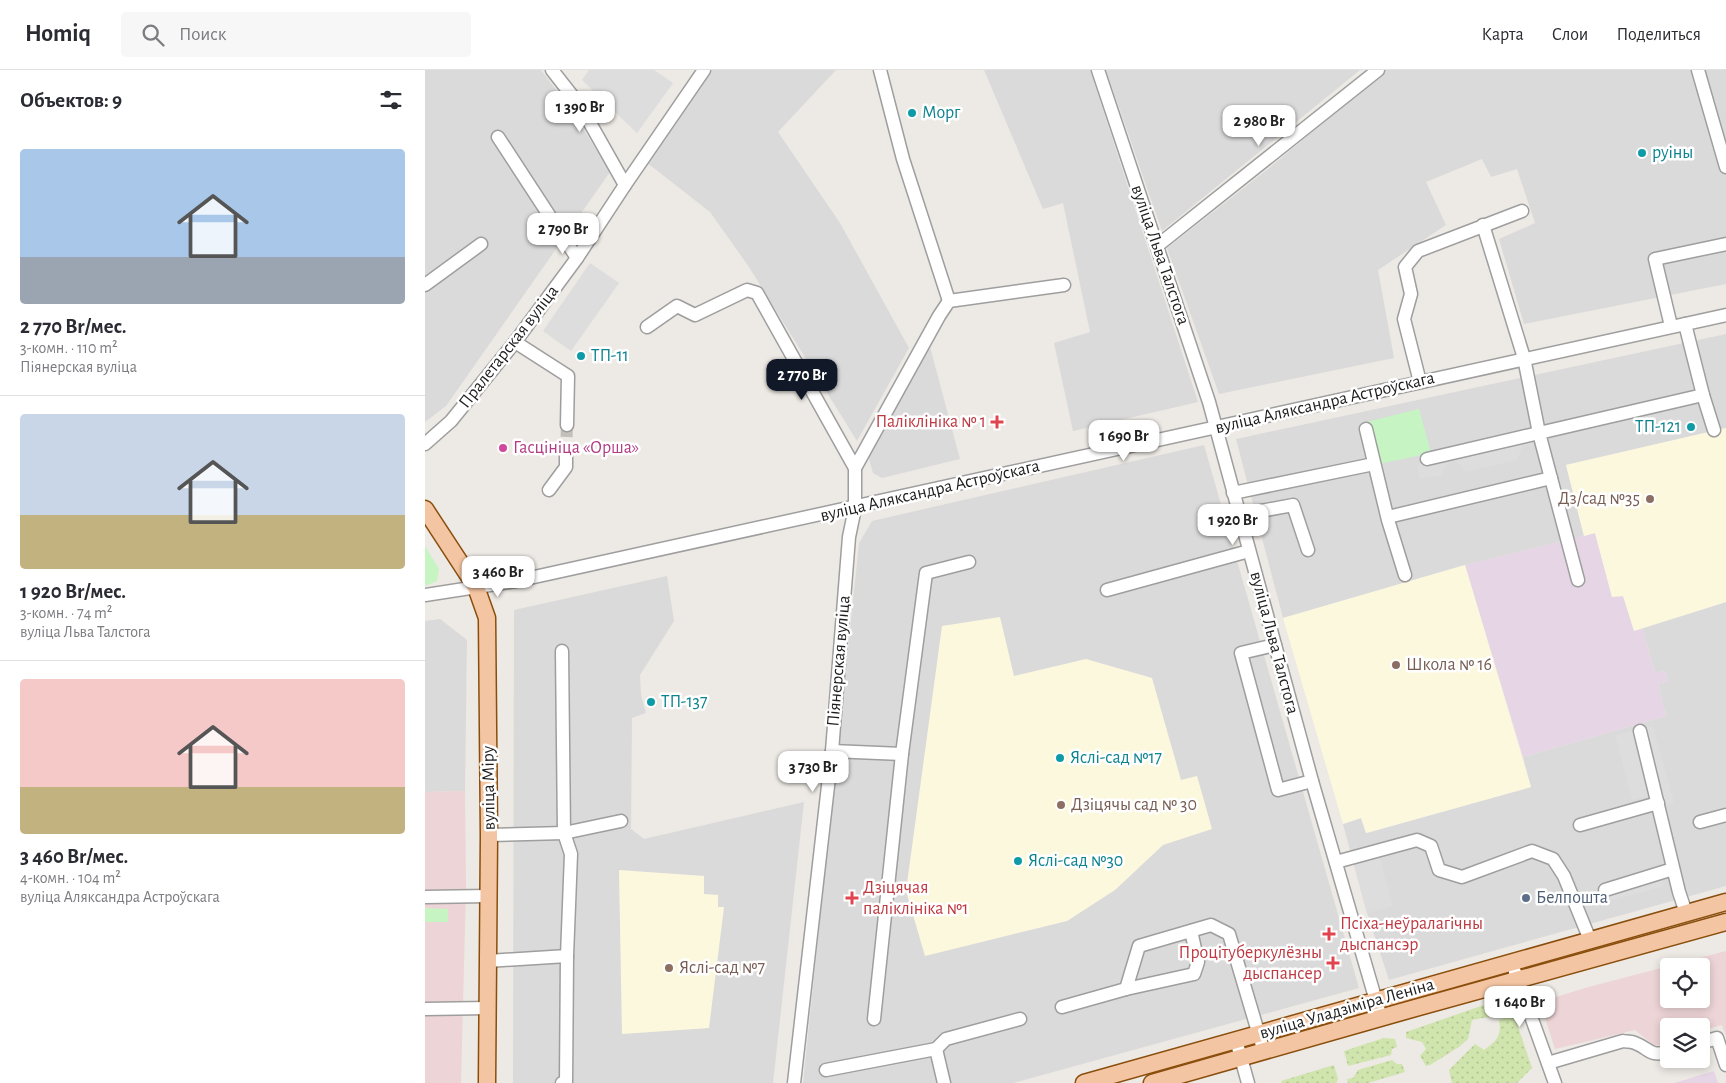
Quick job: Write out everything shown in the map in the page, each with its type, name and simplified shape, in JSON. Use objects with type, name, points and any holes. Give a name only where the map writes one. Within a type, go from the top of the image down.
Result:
[{"type":"main road","name":"вуліца Міру","points":[[425,509],[476,587],[487,618],[489,835],[487,1083]]},
{"type":"main road","name":"вуліца Уладзіміра Леніна","points":[[1084,1083],[1726,902]]},
{"type":"main road","name":"вуліца Уладзіміра Леніна","points":[[1152,1083],[1517,979],[1726,922]]},
{"type":"street","points":[[552,70],[581,107],[625,185]]},
{"type":"street","name":"Пралетарская вуліца","points":[[425,444],[451,421],[515,342],[577,258],[704,70]]},
{"type":"street","points":[[880,70],[903,159],[949,301]]},
{"type":"street","name":"вуліца Льва Талстога","points":[[1098,70],[1209,402],[1312,781],[1381,1018]]},
{"type":"street","points":[[1157,246],[1378,70]]},
{"type":"street","points":[[1698,70],[1726,167]]},
{"type":"street","points":[[497,137],[577,258]]},
{"type":"street","points":[[1420,382],[1404,319],[1411,294],[1405,267],[1418,251],[1522,211]]},
{"type":"street","points":[[1483,225],[1524,358],[1539,433],[1578,580]]},
{"type":"street","points":[[425,285],[481,244]]},
{"type":"street","points":[[1671,326],[1655,259],[1726,244]]},
{"type":"street","points":[[855,468],[949,301],[1064,285]]},
{"type":"street","name":"Піянерская вуліца","points":[[647,328],[677,306],[695,315],[747,290],[757,293],[855,468],[855,508],[849,537],[832,751],[794,1083]]},
{"type":"street","name":"вуліца Аляксандра Астроўскага","points":[[425,595],[525,579],[855,508],[881,500],[1726,315]]},
{"type":"street","points":[[1685,324],[1703,395],[1715,430]]},
{"type":"street","points":[[515,342],[568,376],[567,425]]},
{"type":"street","points":[[1427,459],[1703,395]]},
{"type":"street","points":[[1365,429],[1405,575]]},
{"type":"street","points":[[549,490],[566,467],[566,454]]},
{"type":"street","points":[[1233,493],[1369,465]]},
{"type":"street","points":[[1388,517],[1551,478]]},
{"type":"street","points":[[1239,515],[1293,505],[1308,550]]},
{"type":"street","points":[[1107,590],[1249,551]]},
{"type":"street","points":[[874,1019],[902,754],[926,573],[969,562]]},
{"type":"street","points":[[1275,645],[1241,653],[1275,781],[1278,790],[1312,781]]},
{"type":"street","points":[[562,651],[564,833],[571,854],[567,956],[566,1082],[562,1083]]},
{"type":"street","points":[[1640,731],[1673,869],[1686,913]]},
{"type":"street","points":[[832,751],[902,754]]},
{"type":"street","points":[[1580,825],[1658,803]]},
{"type":"street","points":[[1701,822],[1726,815]]},
{"type":"street","points":[[489,835],[564,833],[621,820]]},
{"type":"street","points":[[1336,862],[1417,840],[1431,846],[1439,870],[1462,877],[1531,851],[1553,859],[1564,876],[1590,940]]},
{"type":"street","points":[[1605,890],[1673,869]]},
{"type":"street","points":[[425,897],[488,896]]},
{"type":"street","points":[[1126,990],[1139,946],[1211,925],[1229,934],[1264,1052]]},
{"type":"street","points":[[1062,1007],[1194,974],[1199,962],[1191,931]]},
{"type":"street","points":[[488,961],[567,956]]},
{"type":"street","points":[[1512,963],[1555,1083]]},
{"type":"street","points":[[425,1009],[487,1008]]},
{"type":"street","points":[[826,1070],[936,1049],[946,1039],[1020,1019]]},
{"type":"street","points":[[1710,1040],[1717,1038],[1726,1065]]},
{"type":"street","points":[[1237,1040],[1248,1083]]},
{"type":"street","points":[[1548,1063],[1623,1041],[1635,1043],[1647,1051],[1660,1054]]},
{"type":"street","points":[[936,1049],[943,1083]]},
{"type":"shaded area","points":[[425,70],[541,70],[573,112],[610,172],[446,406],[425,422]]},
{"type":"shaded area","points":[[589,70],[654,70],[673,83],[637,133],[582,80]]},
{"type":"shaded area","points":[[712,70],[836,70],[778,132],[840,223],[909,348],[857,441],[749,267],[710,212],[646,162]]},
{"type":"shaded area","points":[[984,70],[1090,70],[1198,402],[1073,431],[1054,343],[1090,332],[1063,203],[1043,209]]},
{"type":"shaded area","points":[[1106,70],[1360,70],[1162,231]]},
{"type":"shaded area","points":[[1386,70],[1726,70],[1726,284],[1524,324],[1499,239],[1535,223],[1517,169],[1491,177],[1482,159],[1426,182],[1446,225],[1378,270],[1394,358],[1219,394],[1167,248],[1268,169]]},
{"type":"shaded area","points":[[590,263],[619,283],[571,351],[543,331]]},
{"type":"shaded area","points":[[1726,334],[1726,428],[1566,465],[1584,536],[1465,565],[1283,618],[1236,439]]},
{"type":"shaded area","points":[[930,347],[960,459],[882,478],[873,473],[868,455]]},
{"type":"shaded area","name":"Дз/сад №35","points":[[1726,428],[1726,602],[1634,631],[1623,596],[1612,597],[1595,533],[1584,536],[1566,465]]},
{"type":"shaded area","points":[[1529,432],[1533,446],[1522,447],[1517,460],[1464,472],[1462,466],[1457,462],[1451,462],[1444,467],[1443,475],[1420,479],[1417,467],[1425,457]]},
{"type":"shaded area","points":[[1204,445],[1359,988],[1013,1083],[803,1083],[859,543],[872,521]]},
{"type":"shaded area","points":[[1595,533],[1612,597],[1623,595],[1634,630],[1642,628],[1655,673],[1665,671],[1668,681],[1658,684],[1666,716],[1523,757],[1465,565]]},
{"type":"shaded area","name":"Школа № 16","points":[[1465,565],[1531,787],[1366,833],[1361,818],[1343,824],[1283,618]]},
{"type":"shaded area","points":[[667,576],[674,621],[640,675],[641,695],[646,713],[632,718],[631,829],[644,839],[804,802],[773,1083],[513,1083],[514,610]]},
{"type":"shaded area","points":[[1726,602],[1726,886],[1389,980],[1367,913],[1343,824],[1361,818],[1367,833],[1531,787],[1523,757],[1666,716],[1658,684],[1668,681],[1665,671],[1655,673],[1642,628]]},
{"type":"shaded area","name":"Дзіцячы сад № 30","points":[[1000,617],[1014,676],[1086,659],[1152,678],[1181,780],[1197,776],[1212,829],[1163,845],[1115,890],[1067,921],[925,956],[906,891],[942,626]]},
{"type":"shaded area","points":[[440,619],[467,640],[465,791],[425,792],[425,621]]},
{"type":"shaded area","points":[[1653,726],[1674,802],[1665,805],[1659,793],[1632,800],[1615,735]]},
{"type":"shaded area","points":[[465,791],[466,888],[461,1083],[425,1083],[425,792]]},
{"type":"shaded area","points":[[1380,858],[1393,906],[1367,913],[1354,865]]},
{"type":"shaded area","points":[[1659,868],[1664,886],[1606,902],[1600,884]]},
{"type":"shaded area","name":"Яслі-сад №7","points":[[619,870],[704,876],[704,894],[718,895],[718,907],[724,907],[709,1028],[622,1034]]},
{"type":"shaded area","points":[[1726,951],[1726,1036],[1722,1025],[1710,1028],[1710,1018],[1660,1018],[1660,1045],[1655,1046],[1635,1030],[1555,1049],[1540,1002],[1660,968],[1660,1008],[1710,1008],[1710,958],[1699,958]]},
{"type":"shaded area","points":[[1714,1071],[1718,1083],[1674,1083],[1681,1081]]},
{"type":"green space","points":[[1419,409],[1431,453],[1374,465],[1363,423]]},
{"type":"green space","points":[[425,546],[439,569],[437,581],[425,586]]},
{"type":"green space","points":[[425,908],[448,909],[448,922],[425,922]]},
{"type":"green space","points":[[1507,997],[1499,1015],[1472,1020],[1468,1039],[1459,1047],[1430,1065],[1426,1066],[1420,1056],[1426,1049],[1422,1042],[1406,1038],[1406,1032]]},
{"type":"green space","points":[[1514,1015],[1532,1068],[1517,1083],[1452,1083],[1449,1070],[1475,1044],[1484,1050],[1492,1044],[1499,1034],[1499,1020]]},
{"type":"green space","points":[[1384,1038],[1395,1039],[1397,1047],[1392,1049],[1391,1055],[1348,1066],[1344,1051]]},
{"type":"green space","points":[[1392,1060],[1397,1064],[1402,1064],[1405,1072],[1368,1083],[1348,1083],[1347,1079],[1353,1078],[1358,1070]]},
{"type":"green space","points":[[1334,1065],[1338,1079],[1336,1083],[1282,1083],[1281,1081]]},
{"type":"tunnel","points":[[566,455],[567,425]]},
{"type":"place","name":"Морг","points":[[912,113]]},
{"type":"place","name":"руіны","points":[[1642,153]]},
{"type":"place","name":"ТП-11","points":[[581,356]]},
{"type":"place","name":"Паліклініка № 1","points":[[997,422]]},
{"type":"place","name":"ТП-121","points":[[1691,427]]},
{"type":"place","name":"Гасцініца «Орша»","points":[[503,448]]},
{"type":"place","name":"Дз/сад №35","points":[[1650,499]]},
{"type":"place","name":"Школа № 16","points":[[1396,665]]},
{"type":"place","name":"ТП-137","points":[[651,702]]},
{"type":"place","name":"Яслі-сад №17","points":[[1060,758]]},
{"type":"place","name":"Дзіцячы сад № 30","points":[[1061,805]]},
{"type":"place","name":"Яслі-сад №30","points":[[1018,861]]},
{"type":"place","name":"Дзіцячая паліклініка №1","points":[[852,898]]},
{"type":"place","name":"Белпошта","points":[[1526,898]]},
{"type":"place","name":"Псіха-неўралагічны дыспансэр","points":[[1329,934]]},
{"type":"place","name":"Процітуберкулёзны дыспансер","points":[[1333,963]]},
{"type":"place","name":"Яслі-сад №7","points":[[669,968]]}]
